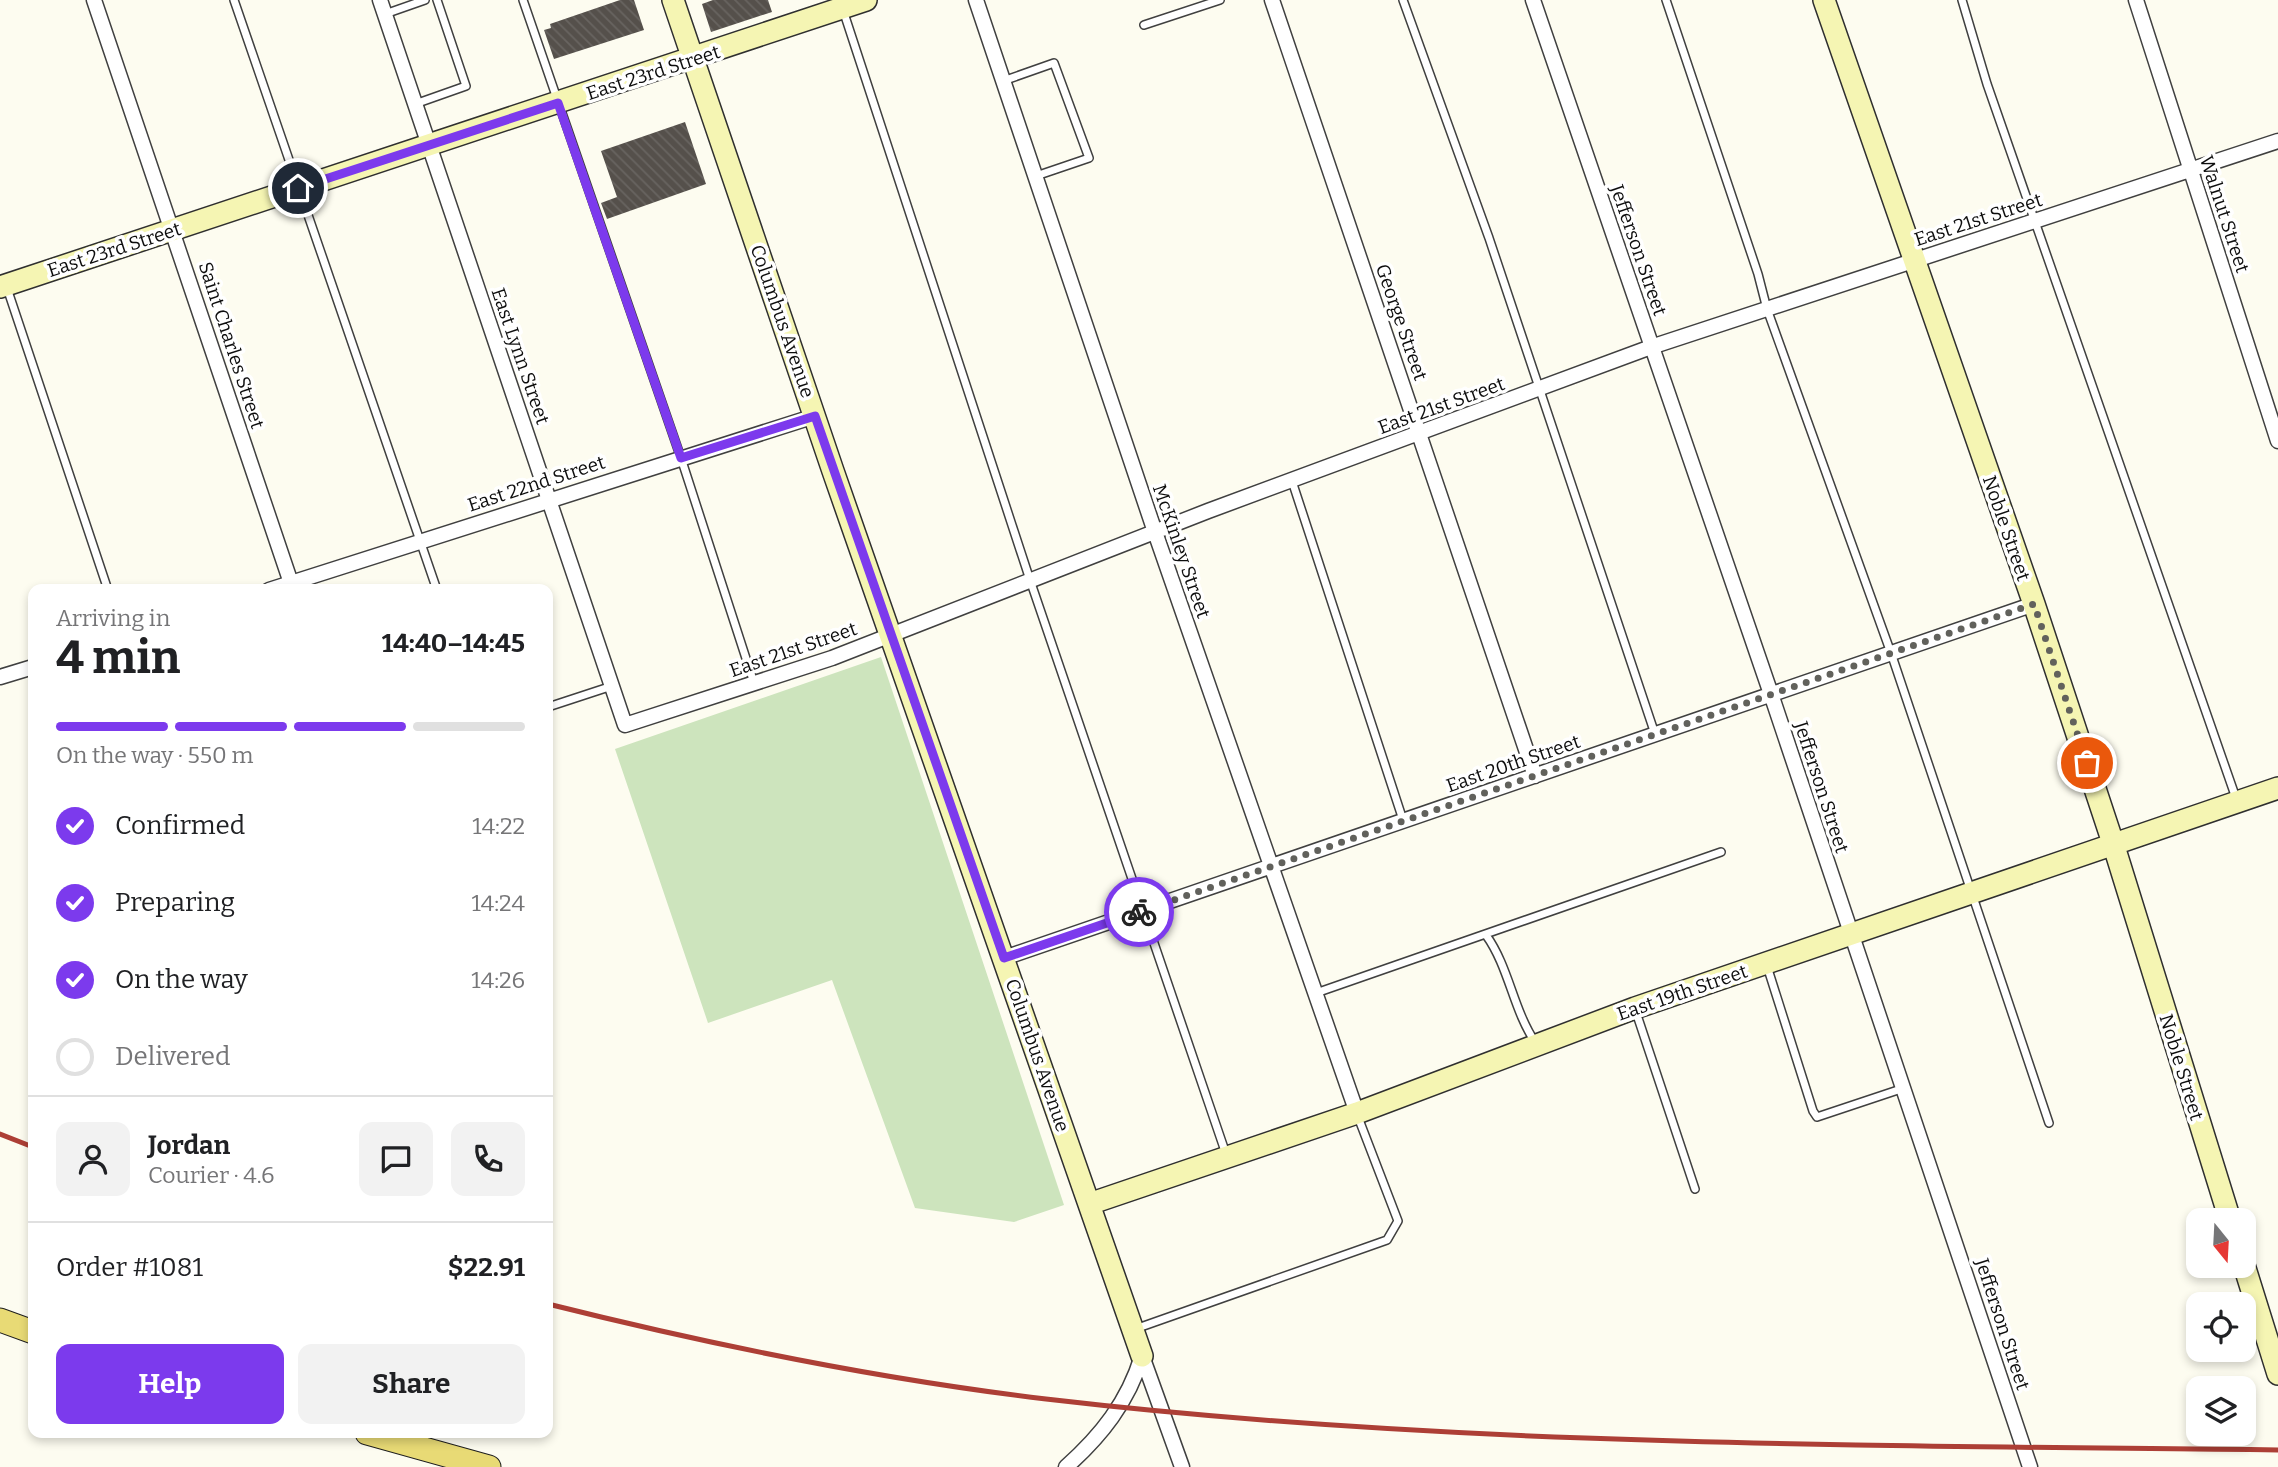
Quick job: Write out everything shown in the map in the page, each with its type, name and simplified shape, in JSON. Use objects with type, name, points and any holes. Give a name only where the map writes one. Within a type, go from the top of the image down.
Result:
[{"type":"main road","points":[[0,1320],[28,1330]]},
{"type":"main road","points":[[385,1438],[489,1467]]},
{"type":"street","name":"Saint Charles Street","points":[[94,0],[291,583]]},
{"type":"street","name":"Columbus Avenue","points":[[673,0],[890,634],[1182,1467]]},
{"type":"street","name":"East 23rd Street","points":[[3,286],[866,0]]},
{"type":"street","name":"McKinley Street","points":[[976,0],[1357,1113]]},
{"type":"street","name":"George Street","points":[[1272,0],[1535,776]]},
{"type":"street","name":"Jefferson Street","points":[[1533,0],[1771,694],[2030,1467]]},
{"type":"street","name":"Noble Street","points":[[1824,0],[2034,604],[2113,843],[2226,1208]]},
{"type":"street","name":"Walnut Street","points":[[2136,0],[2278,440]]},
{"type":"street","name":"East Lynn Street","points":[[382,7],[625,725]]},
{"type":"street","name":"East 21st Street","points":[[625,725],[832,658],[1156,532],[1651,347],[2278,141]]},
{"type":"street","name":"East 22nd Street","points":[[288,584],[815,416]]},
{"type":"street","name":"East 20th Street","points":[[1004,958],[2034,604]]},
{"type":"street","points":[[0,677],[28,669]]},
{"type":"street","name":"East 19th Street","points":[[1089,1204],[1357,1113],[1634,1008],[2278,788]]},
{"type":"street","points":[[2248,1278],[2278,1374]]},
{"type":"street","points":[[1066,1467],[1096,1439],[1120,1406],[1135,1381],[1142,1356]]},
{"type":"lane","points":[[234,0],[435,584]]},
{"type":"lane","points":[[382,7],[425,0]]},
{"type":"lane","points":[[415,104],[466,86],[437,0]]},
{"type":"lane","points":[[523,0],[681,458],[754,683]]},
{"type":"lane","points":[[1144,25],[1220,0]]},
{"type":"lane","points":[[1403,0],[1489,239],[1655,734]]},
{"type":"lane","points":[[1666,0],[1758,274],[1767,309],[1891,653],[2049,1123]]},
{"type":"lane","points":[[1962,0],[2035,221],[2237,801]]},
{"type":"lane","points":[[842,8],[1030,580],[1227,1158]]},
{"type":"lane","points":[[1003,81],[1054,63],[1089,158],[1035,176]]},
{"type":"lane","points":[[3,286],[106,584]]},
{"type":"lane","points":[[1292,481],[1403,821]]},
{"type":"lane","points":[[553,705],[612,687]]},
{"type":"lane","points":[[1315,993],[1721,852]]},
{"type":"lane","points":[[1486,935],[1496,948],[1524,1025],[1537,1045]]},
{"type":"lane","points":[[1766,962],[1817,1117],[1904,1088]]},
{"type":"lane","points":[[1634,1008],[1695,1189]]},
{"type":"lane","points":[[1133,1329],[1387,1240],[1398,1221],[1357,1113]]},
{"type":"green space","points":[[881,657],[1064,1205],[1014,1222],[915,1208],[832,980],[708,1023],[615,749]]},
{"type":"building","points":[[620,0],[634,0],[644,30],[554,59],[544,30],[551,28],[550,24]]},
{"type":"building","points":[[713,0],[768,0],[772,12],[711,32],[702,4]]},
{"type":"building","points":[[685,122],[706,184],[607,219],[601,203],[617,197],[601,151]]},
{"type":"railway","points":[[0,1134],[28,1145]]},
{"type":"railway","points":[[553,1305],[733,1347],[858,1371],[983,1391],[1200,1415],[1353,1427],[1661,1441],[2278,1450]]},
{"type":"way so far","points":[[1139,912],[2034,604],[2087,763]]},
{"type":"route","points":[[298,188],[558,103],[681,458],[815,416],[1004,958],[1139,912]]}]
